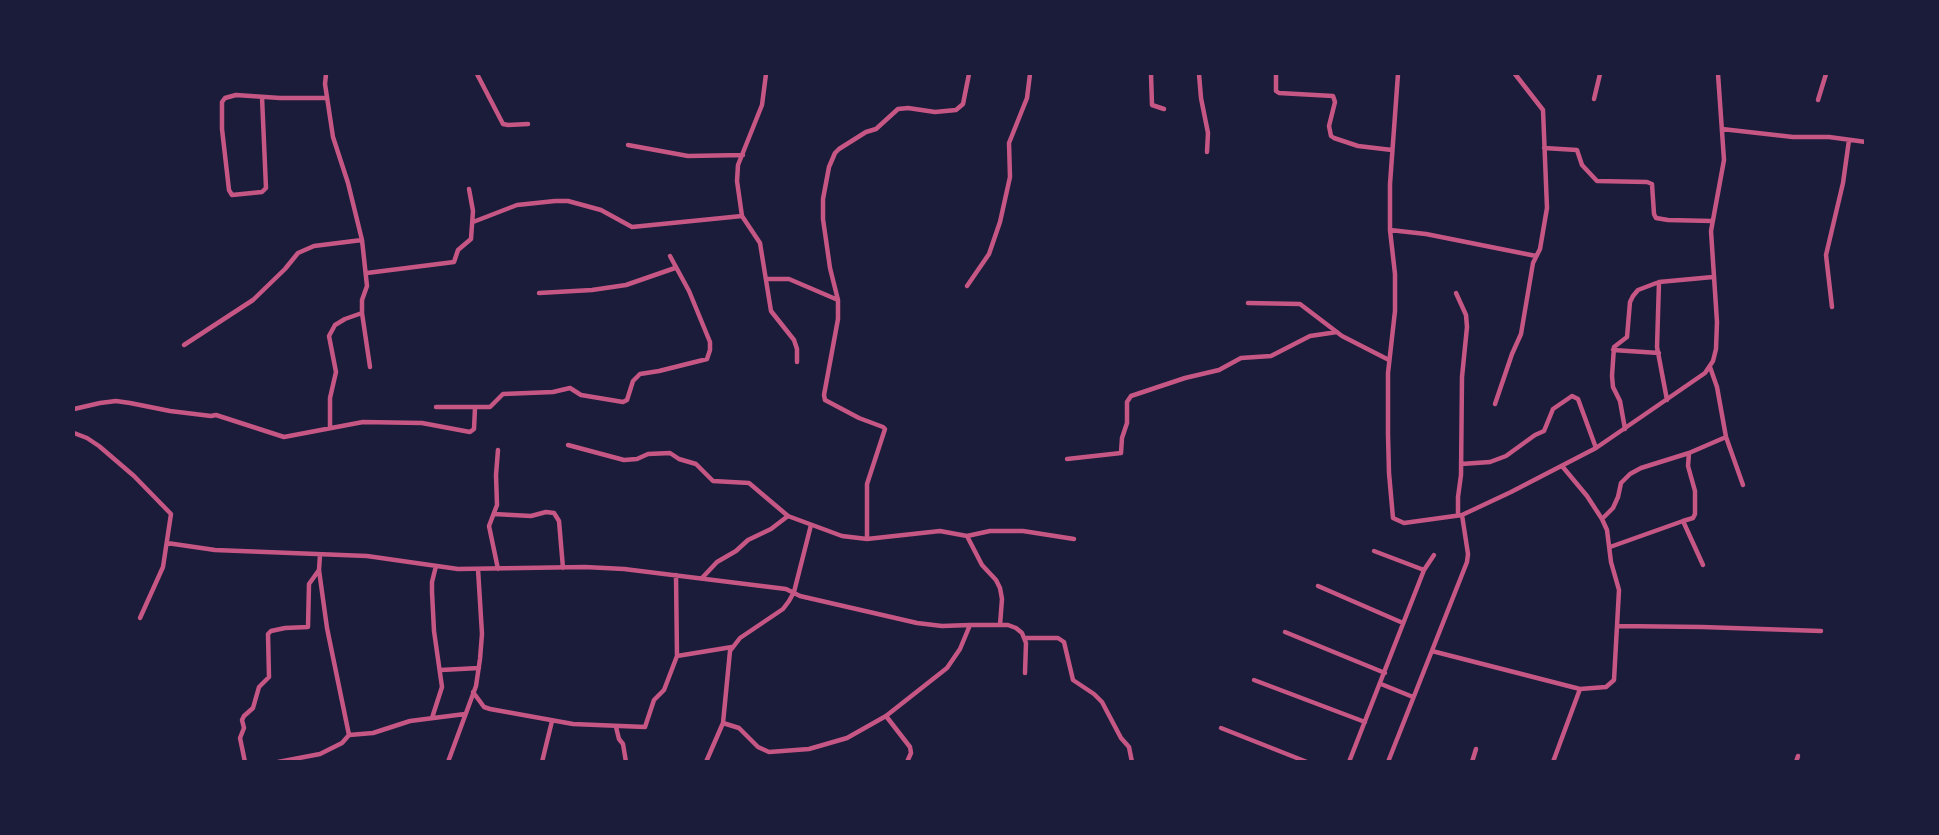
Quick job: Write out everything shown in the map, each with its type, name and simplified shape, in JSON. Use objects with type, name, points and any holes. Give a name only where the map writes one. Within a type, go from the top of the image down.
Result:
[{"type":"street","points":[[326,74],[333,137],[346,176],[362,240],[367,273],[362,313],[370,367]]},
{"type":"street","points":[[477,74],[503,124],[528,124]]},
{"type":"street","points":[[766,74],[762,105],[738,165],[737,181],[742,216],[760,243],[771,311],[794,340],[797,362]]},
{"type":"street","points":[[867,539],[867,484],[885,429],[825,400],[838,319],[838,300],[830,268],[823,219],[823,199],[829,167],[839,149],[866,132],[876,129],[898,109],[956,110],[963,104],[969,74]]},
{"type":"street","points":[[967,286],[989,254],[1000,222],[1010,177],[1009,143],[1027,98],[1030,74]]},
{"type":"street","points":[[1151,74],[1152,105],[1164,109]]},
{"type":"street","points":[[1199,74],[1208,134],[1207,152]]},
{"type":"street","points":[[1276,74],[1276,91],[1279,93],[1333,96],[1335,102],[1329,126],[1331,136],[1334,138],[1358,146],[1392,150]]},
{"type":"street","points":[[1398,74],[1390,184],[1390,230],[1395,274],[1395,311],[1389,360],[1389,464],[1393,518],[1404,523],[1460,515],[1562,466],[1596,448],[1706,373],[1716,349],[1717,322],[1711,239],[1712,220],[1724,160],[1718,74]]},
{"type":"street","points":[[1496,404],[1521,334],[1536,256],[1540,249],[1546,208],[1543,110],[1515,74]]},
{"type":"street","points":[[1594,99],[1600,74]]},
{"type":"street","points":[[1818,100],[1826,74]]},
{"type":"street","points":[[262,97],[266,188],[261,192],[232,195],[229,190],[222,129],[223,100],[226,96],[327,98]]},
{"type":"street","points":[[1722,129],[1866,142]]},
{"type":"street","points":[[1832,307],[1826,255],[1844,183],[1849,140]]},
{"type":"street","points":[[628,145],[688,156],[743,155]]},
{"type":"street","points":[[1544,148],[1577,150],[1582,165],[1592,179],[1597,181],[1652,184],[1656,218],[1712,220]]},
{"type":"street","points":[[367,273],[454,262],[458,250],[471,239],[473,222],[469,189]]},
{"type":"street","points":[[473,222],[517,206],[555,201],[577,203],[601,210],[633,227],[742,216]]},
{"type":"street","points":[[1390,230],[1476,243],[1536,256]]},
{"type":"street","points":[[184,345],[253,300],[298,253],[314,246],[362,240]]},
{"type":"street","points":[[436,407],[493,407],[503,394],[553,392],[570,388],[581,396],[623,402],[627,400],[633,381],[640,374],[706,358],[709,355],[710,342],[689,291],[670,256]]},
{"type":"street","points":[[539,293],[592,290],[626,285],[675,268]]},
{"type":"street","points":[[1625,429],[1620,401],[1612,380],[1613,350],[1615,344],[1627,337],[1630,302],[1635,293],[1659,282],[1713,277]]},
{"type":"street","points":[[767,279],[789,279],[838,300]]},
{"type":"street","points":[[1659,282],[1658,343],[1667,400]]},
{"type":"street","points":[[1388,762],[1467,562],[1468,554],[1458,497],[1461,464],[1462,377],[1467,320],[1456,293]]},
{"type":"street","points":[[1248,303],[1300,304],[1337,332],[1389,360]]},
{"type":"street","points":[[330,428],[330,398],[336,367],[329,336],[335,325],[362,313]]},
{"type":"street","points":[[1067,459],[1121,453],[1122,438],[1127,423],[1127,402],[1133,394],[1219,370],[1241,358],[1271,356],[1310,336],[1337,332]]},
{"type":"street","points":[[1613,350],[1659,353]]},
{"type":"street","points":[[1710,367],[1717,387],[1726,437],[1743,485]]},
{"type":"street","points":[[1461,464],[1490,462],[1506,456],[1537,433],[1544,431],[1553,410],[1572,396],[1578,399],[1596,448]]},
{"type":"street","points":[[74,409],[116,401],[185,413],[216,415],[284,437],[363,422],[407,422],[470,432],[474,429],[475,408]]},
{"type":"street","points":[[74,433],[99,446],[170,512],[172,518],[161,572],[140,618]]},
{"type":"street","points":[[1602,519],[1613,508],[1621,483],[1630,474],[1726,437]]},
{"type":"street","points":[[568,445],[624,460],[637,459],[648,454],[670,453],[677,458],[696,464],[713,481],[753,485],[788,516],[842,536],[867,539],[940,531],[967,536],[990,531],[1023,531],[1074,539]]},
{"type":"street","points":[[498,450],[497,505],[489,526],[498,569]]},
{"type":"street","points":[[1610,547],[1693,518],[1695,491],[1688,466],[1689,453]]},
{"type":"street","points":[[1432,651],[1580,689],[1605,687],[1613,682],[1619,590],[1611,562],[1607,530],[1587,496],[1562,466]]},
{"type":"street","points":[[494,514],[531,516],[546,512],[554,513],[559,520],[563,568]]},
{"type":"street","points":[[702,578],[717,562],[788,516]]},
{"type":"street","points":[[1683,521],[1703,565]]},
{"type":"street","points":[[706,762],[723,723],[728,660],[732,647],[740,638],[786,605],[794,592],[811,525]]},
{"type":"street","points":[[967,536],[982,565],[1000,588],[1002,599],[1000,624]]},
{"type":"street","points":[[167,543],[215,550],[367,556],[436,566],[478,569],[599,568],[777,587],[831,604],[924,624],[942,626],[1000,624],[1016,628],[1024,638],[1027,653],[1025,673]]},
{"type":"street","points":[[1374,551],[1424,570]]},
{"type":"street","points":[[320,555],[319,570],[327,628],[349,735]]},
{"type":"street","points":[[1349,762],[1424,570],[1434,555]]},
{"type":"street","points":[[432,718],[441,692],[441,670],[434,631],[432,592],[436,566]]},
{"type":"street","points":[[448,762],[473,692],[479,668],[482,634],[478,569]]},
{"type":"street","points":[[245,762],[240,740],[244,728],[242,720],[253,708],[259,687],[269,677],[268,634],[271,631],[285,628],[308,627],[309,584],[319,570]]},
{"type":"street","points":[[473,692],[487,708],[552,721],[645,727],[654,700],[664,690],[677,656],[676,575]]},
{"type":"street","points":[[1318,586],[1403,622]]},
{"type":"street","points":[[723,723],[739,728],[758,747],[769,752],[824,746],[847,738],[886,716],[947,668],[960,649],[970,625]]},
{"type":"street","points":[[1618,626],[1821,632]]},
{"type":"street","points":[[1285,632],[1385,673]]},
{"type":"street","points":[[1024,638],[1058,638],[1064,642],[1073,680],[1102,702],[1121,738],[1129,747],[1132,762]]},
{"type":"street","points":[[677,656],[732,647]]},
{"type":"street","points":[[441,670],[479,668]]},
{"type":"street","points":[[1254,680],[1365,722]]},
{"type":"street","points":[[1381,684],[1413,697]]},
{"type":"street","points":[[1553,762],[1580,689]]},
{"type":"street","points":[[278,762],[320,754],[342,743],[349,735],[373,733],[410,722],[465,714]]},
{"type":"street","points":[[886,716],[910,747],[911,753],[907,762]]},
{"type":"street","points":[[542,762],[552,721]]},
{"type":"street","points":[[616,726],[619,739],[623,744],[626,762]]},
{"type":"street","points":[[1221,728],[1307,762]]},
{"type":"street","points":[[1472,762],[1476,749]]}]
